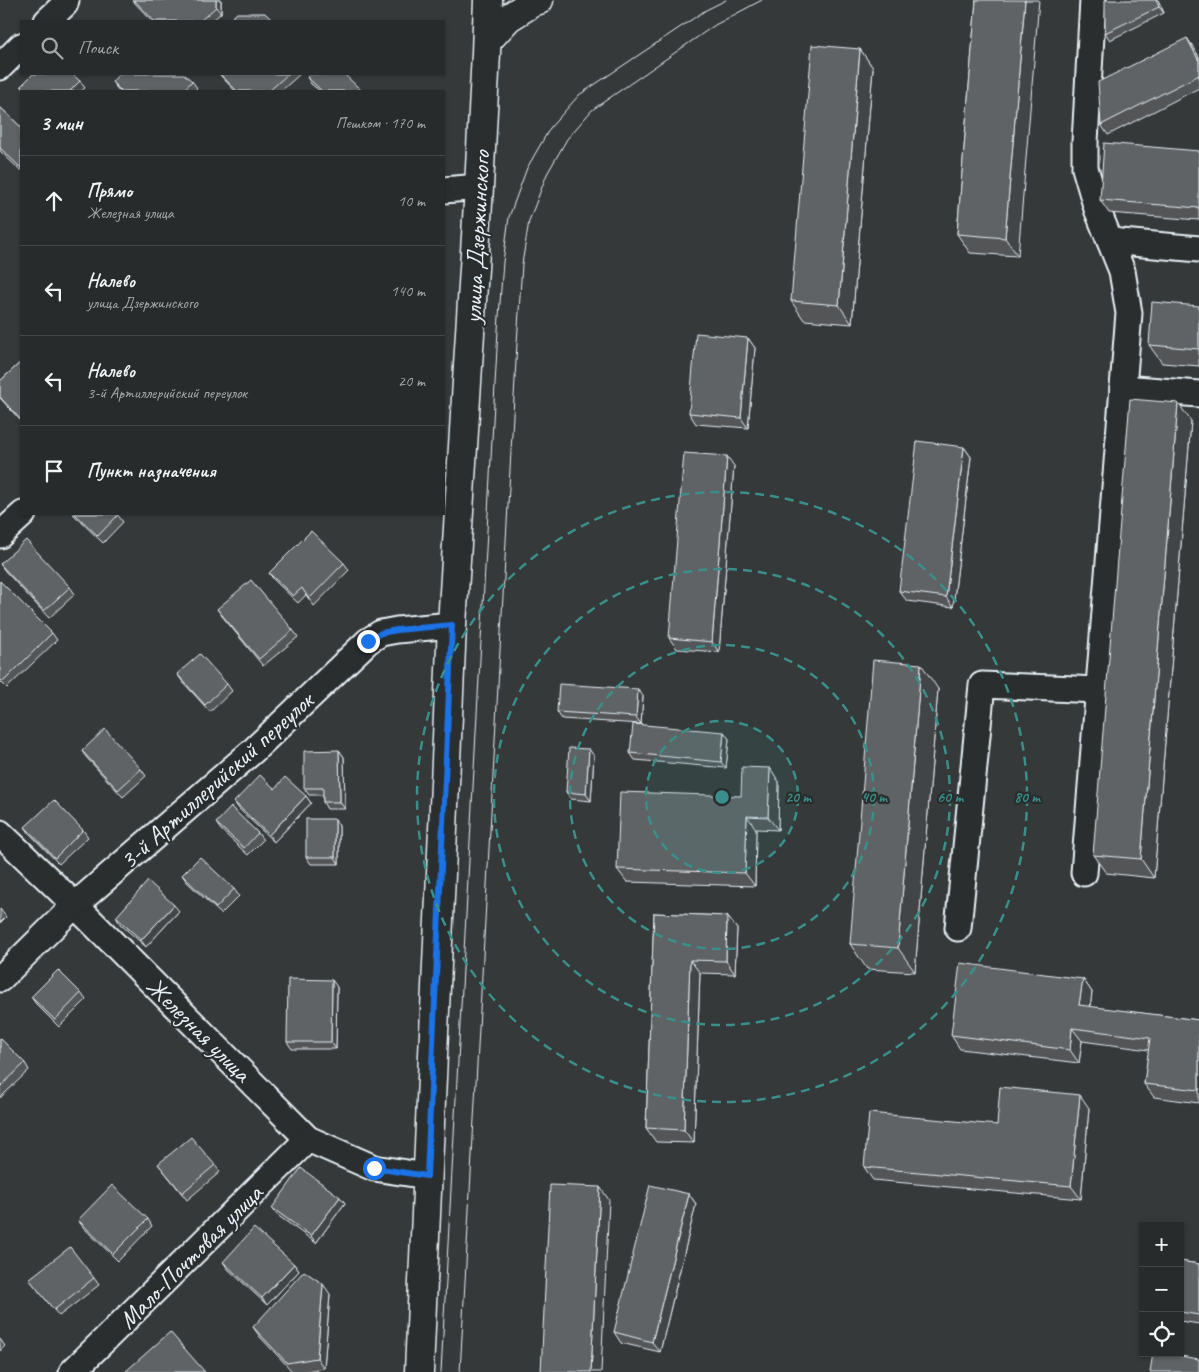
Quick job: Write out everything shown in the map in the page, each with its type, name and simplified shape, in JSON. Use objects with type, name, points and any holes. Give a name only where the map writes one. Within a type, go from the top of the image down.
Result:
[{"type":"main road","name":"улица Дзержинского","points":[[419,1372],[452,625],[479,186],[488,0]]},
{"type":"main road","points":[[487,41],[508,18],[539,0]]},
{"type":"street","points":[[48,20],[65,4],[66,0]]},
{"type":"street","points":[[1084,873],[1129,313],[1122,271],[1097,209],[1085,168],[1093,0]]},
{"type":"street","points":[[0,67],[20,47]]},
{"type":"street","points":[[445,190],[479,186]]},
{"type":"street","points":[[1110,241],[1199,249]]},
{"type":"street","points":[[1123,388],[1199,394]]},
{"type":"street","points":[[0,535],[23,515]]},
{"type":"street","name":"3-й Артиллерийский переулок","points":[[0,979],[76,905],[254,750],[368,641],[381,633],[452,625]]},
{"type":"street","points":[[958,928],[982,685],[1098,690]]},
{"type":"street","name":"Железная улица","points":[[0,833],[76,905],[308,1139],[374,1168],[427,1176]]},
{"type":"street","name":"Мало-Почтовая улица","points":[[72,1372],[308,1139]]},
{"type":"building","points":[[134,0],[216,0],[216,7],[201,20],[153,20]]},
{"type":"building","points":[[976,0],[1025,0],[1005,238],[957,234]]},
{"type":"building","points":[[1105,0],[1156,0],[1159,7],[1105,33]]},
{"type":"building","points":[[237,13],[265,13],[272,20],[229,20]]},
{"type":"building","points":[[1187,38],[1199,61],[1199,75],[1101,125],[1098,82]]},
{"type":"building","points":[[812,45],[860,49],[839,305],[791,301]]},
{"type":"building","points":[[32,75],[73,75],[80,81],[71,90],[26,90],[21,86]]},
{"type":"building","points":[[118,75],[185,75],[192,81],[184,90],[120,90],[112,82]]},
{"type":"building","points":[[221,75],[287,75],[270,90],[236,90]]},
{"type":"building","points":[[309,75],[345,75],[361,90],[321,90],[307,77]]},
{"type":"building","points":[[0,107],[20,126],[20,167],[0,148]]},
{"type":"building","points":[[1104,143],[1199,151],[1199,208],[1100,200]]},
{"type":"building","points":[[1152,302],[1199,306],[1199,349],[1149,345]]},
{"type":"building","points":[[696,333],[748,338],[741,418],[689,413]]},
{"type":"building","points":[[20,363],[20,419],[0,397],[0,381]]},
{"type":"building","points":[[1130,399],[1178,403],[1141,859],[1093,855]]},
{"type":"building","points":[[917,441],[964,447],[946,597],[899,591]]},
{"type":"building","points":[[684,453],[727,456],[712,642],[669,638]]},
{"type":"building","points":[[76,515],[118,515],[98,536]]},
{"type":"building","points":[[311,531],[344,563],[309,599],[302,588],[293,596],[269,573]]},
{"type":"building","points":[[26,540],[70,587],[44,611],[0,564]]},
{"type":"building","points":[[251,580],[293,630],[259,659],[217,609]]},
{"type":"building","points":[[0,581],[52,633],[3,682],[0,679]]},
{"type":"building","points":[[200,654],[227,684],[205,705],[177,674]]},
{"type":"building","points":[[873,660],[921,664],[898,948],[850,944]]},
{"type":"building","points":[[559,684],[638,689],[636,717],[557,712]]},
{"type":"building","points":[[633,724],[724,732],[721,762],[630,753]]},
{"type":"building","points":[[105,729],[141,769],[118,790],[82,751]]},
{"type":"building","points":[[569,748],[589,749],[586,794],[566,792]]},
{"type":"building","points":[[339,750],[340,802],[323,802],[323,788],[304,788],[304,751]]},
{"type":"building","points":[[742,767],[770,768],[768,817],[747,816],[745,873],[617,869],[620,792],[741,796]]},
{"type":"building","points":[[260,775],[275,789],[285,777],[306,796],[269,835],[234,802]]},
{"type":"building","points":[[54,800],[83,830],[55,858],[25,827]]},
{"type":"building","points":[[231,807],[258,833],[244,848],[216,823]]},
{"type":"building","points":[[306,819],[335,819],[335,857],[306,857]]},
{"type":"building","points":[[200,857],[234,889],[216,908],[182,875]]},
{"type":"building","points":[[148,881],[174,905],[141,940],[116,917]]},
{"type":"building","points":[[654,913],[727,916],[726,961],[690,960],[684,1130],[646,1128]]},
{"type":"building","points":[[960,963],[1083,979],[1079,1005],[1199,1020],[1199,1090],[1144,1084],[1150,1038],[1072,1028],[1070,1050],[951,1035]]},
{"type":"building","points":[[58,970],[81,993],[55,1020],[31,997]]},
{"type":"building","points":[[288,979],[332,980],[331,1042],[287,1042]]},
{"type":"building","points":[[0,1038],[25,1063],[0,1087]]},
{"type":"building","points":[[1000,1087],[1080,1095],[1071,1186],[864,1167],[869,1113],[997,1125]]},
{"type":"building","points":[[191,1137],[215,1165],[182,1193],[158,1164]]},
{"type":"building","points":[[301,1168],[340,1197],[311,1236],[272,1208]]},
{"type":"building","points":[[112,1185],[148,1219],[113,1254],[78,1220]]},
{"type":"building","points":[[550,1185],[600,1187],[591,1372],[541,1372]]},
{"type":"building","points":[[650,1185],[689,1194],[652,1342],[614,1332]]},
{"type":"building","points":[[254,1228],[294,1264],[262,1298],[223,1262]]},
{"type":"building","points":[[70,1247],[94,1278],[54,1310],[29,1279]]},
{"type":"building","points":[[1184,1262],[1199,1264],[1199,1315],[1184,1313]]},
{"type":"building","points":[[304,1271],[323,1284],[317,1358],[287,1363],[253,1327]]},
{"type":"building","points":[[170,1332],[205,1372],[125,1372]]},
{"type":"building","points":[[1152,1357],[1184,1357],[1199,1359],[1199,1372],[1150,1372]]},
{"type":"tram line","points":[[441,1372],[498,330],[503,262],[509,217],[527,168],[550,128],[579,95],[706,10],[726,0]]},
{"type":"tram line","points":[[460,1372],[517,343],[522,264],[529,221],[547,174],[567,139],[592,110],[715,25],[762,0]]},
{"type":"route","points":[[368,641],[381,633],[452,625],[427,1176],[374,1168]]}]
